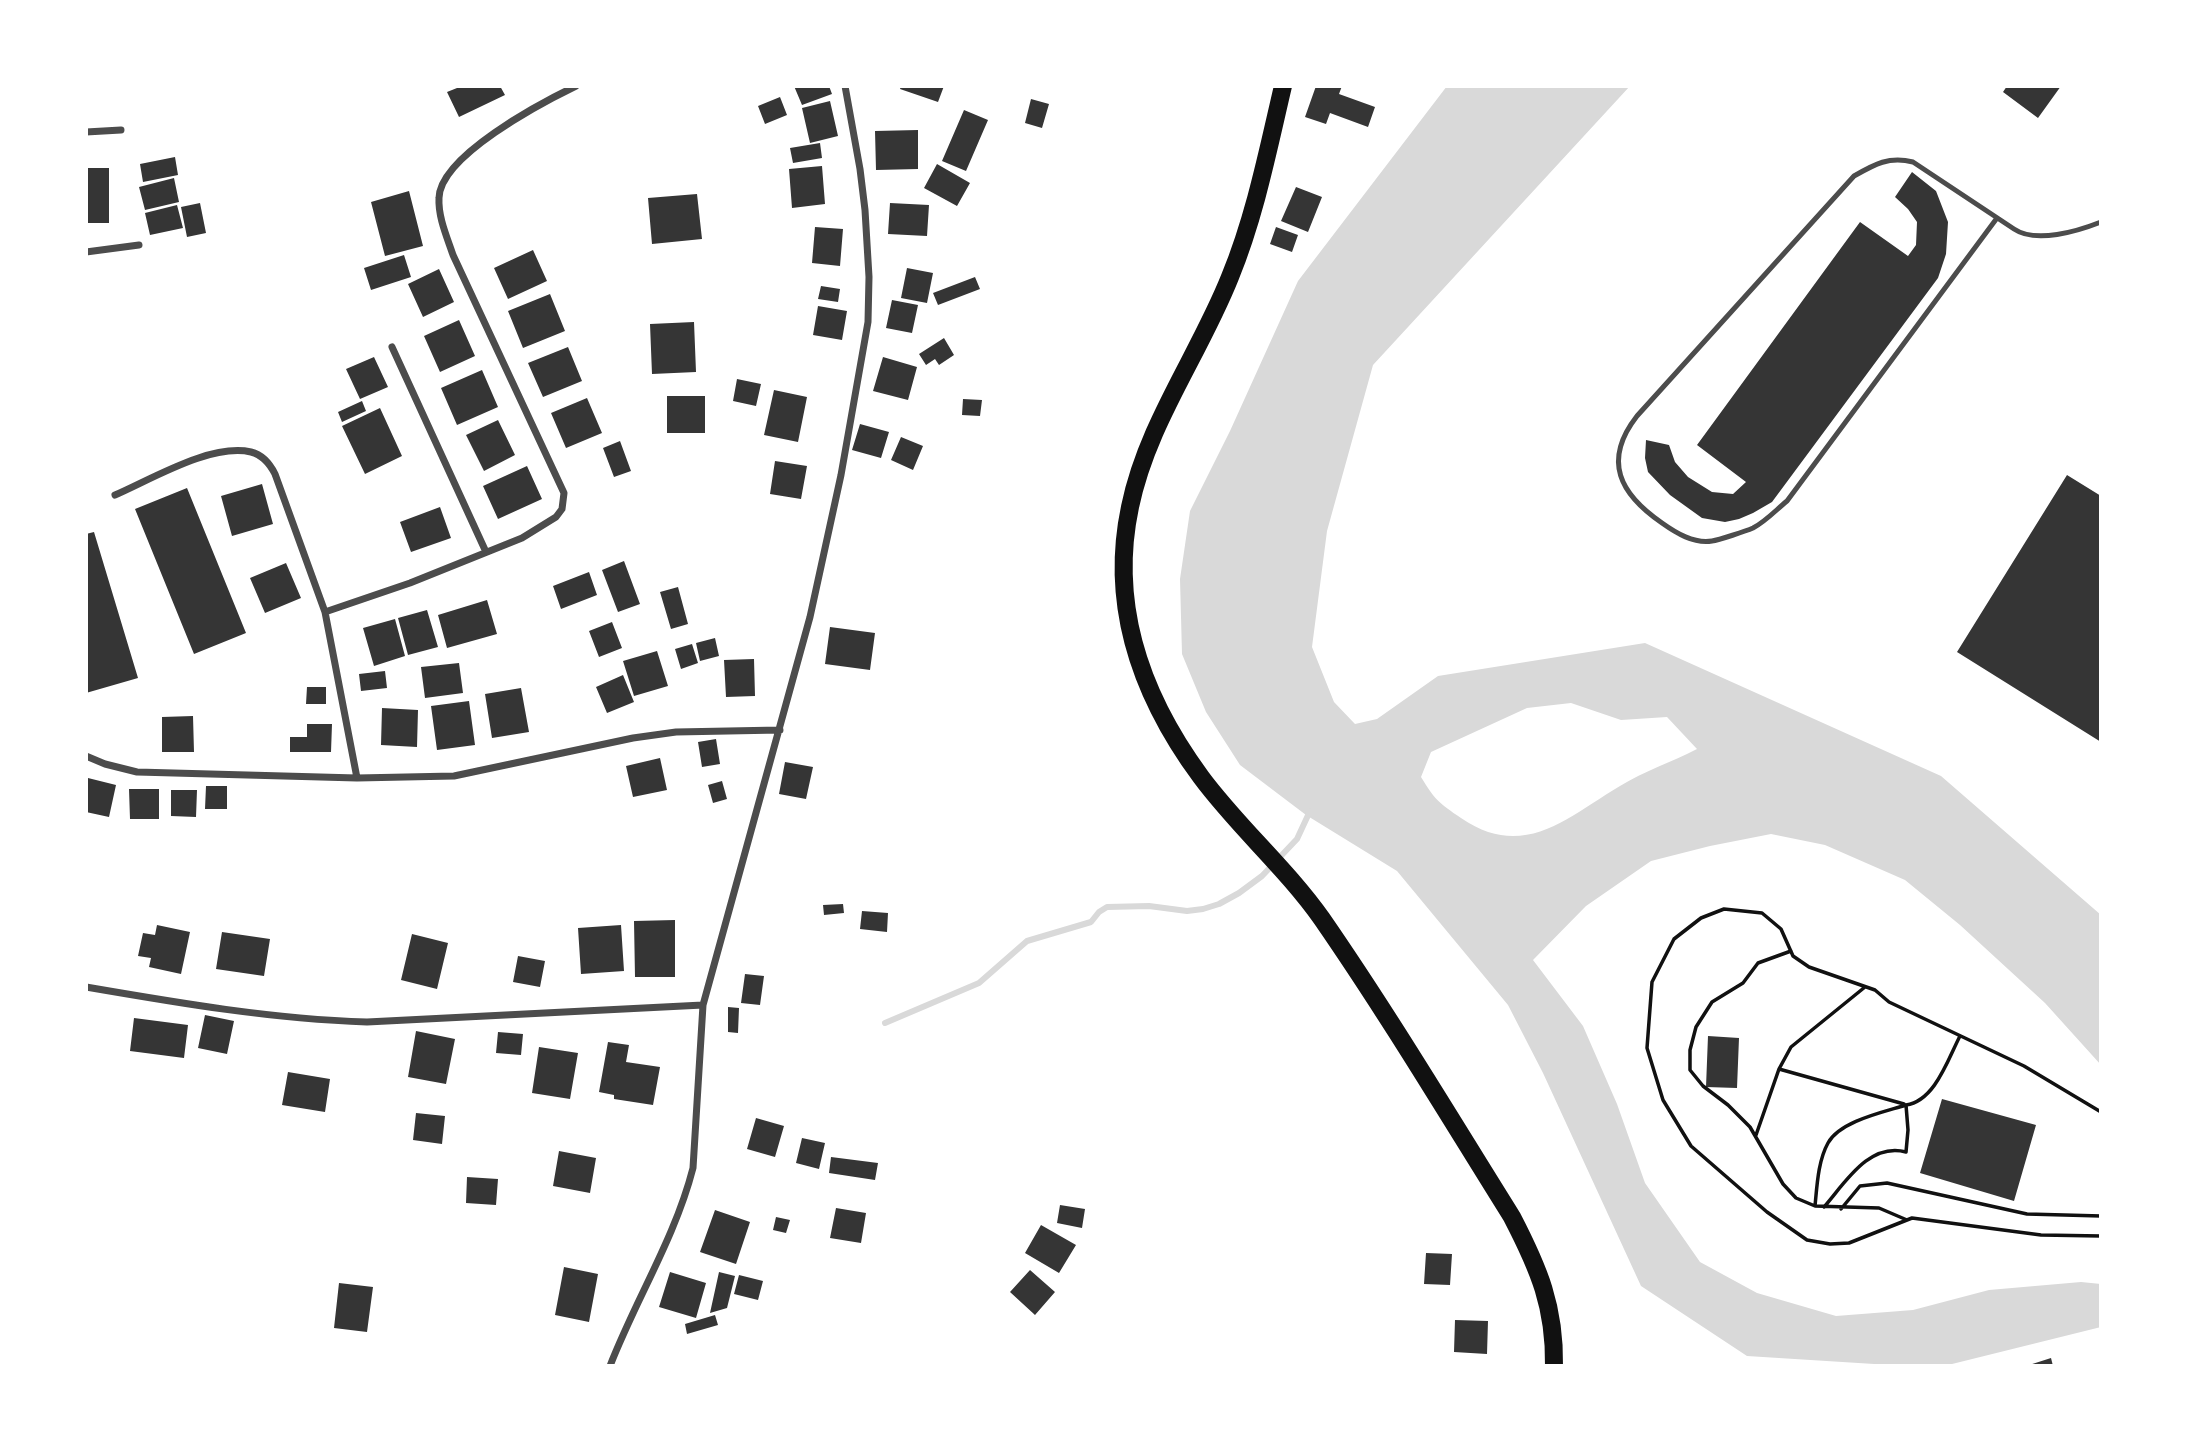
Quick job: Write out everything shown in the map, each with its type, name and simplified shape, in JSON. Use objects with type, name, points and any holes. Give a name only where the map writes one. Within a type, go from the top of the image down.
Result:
[{"type":"main road","points":[[1283,86],[1248,228],[1229,280],[1164,413],[1136,483],[1122,569],[1128,627],[1136,652],[1169,726],[1202,778],[1311,904],[1384,1013],[1512,1217],[1548,1298],[1555,1366]]},
{"type":"street","points":[[325,612],[410,583],[522,538],[549,522],[562,509],[564,494],[453,255],[444,229],[439,197],[443,182],[457,162],[522,114],[576,86]]},
{"type":"street","points":[[610,1366],[675,1224],[690,1180],[703,1005],[810,617],[868,322],[869,277],[865,210],[845,86]]},
{"type":"street","points":[[86,132],[121,130]]},
{"type":"street","points":[[86,252],[139,244]]},
{"type":"street","points":[[392,347],[486,552]]},
{"type":"street","points":[[115,495],[186,463],[216,453],[252,452],[263,458],[275,474],[325,612],[357,778]]},
{"type":"street","points":[[86,756],[104,764],[138,772],[357,778],[454,776],[633,738],[676,732],[780,730]]},
{"type":"street","points":[[86,987],[250,1014],[331,1021],[367,1022],[703,1005]]},
{"type":"lane","points":[[1997,218],[1787,502],[1753,528],[1710,542],[1680,536],[1644,511],[1622,485],[1619,447],[1626,430],[1854,176],[1878,162],[1898,158],[1913,162],[1997,218],[2021,234],[2052,235],[2076,232],[2101,222]]},
{"type":"path","points":[[2101,1112],[2024,1066],[1889,1002],[1875,990],[1809,967],[1793,956],[1781,929],[1762,913],[1724,909],[1701,918],[1675,939],[1652,982],[1647,1048],[1663,1100],[1692,1146],[1767,1212],[1807,1240],[1830,1244],[1849,1243],[1912,1218],[2041,1235],[2101,1236]]},
{"type":"path","points":[[1791,951],[1758,963],[1743,983],[1712,1002],[1696,1027],[1690,1050],[1690,1070],[1703,1086],[1728,1105],[1750,1127],[1783,1184],[1796,1198],[1815,1206],[1841,1209],[1879,1208],[1907,1220]]},
{"type":"path","points":[[1755,1136],[1779,1069],[1791,1047],[1866,988]]},
{"type":"path","points":[[1815,1206],[1818,1177],[1829,1141],[1845,1127],[1873,1115],[1915,1104],[1929,1093],[1960,1036]]},
{"type":"path","points":[[1779,1069],[1906,1105]]},
{"type":"path","points":[[1824,1207],[1865,1160],[1881,1152],[1906,1152],[1906,1105]]},
{"type":"path","points":[[1841,1209],[1860,1186],[1887,1182],[2027,1214],[2101,1216]]},
{"type":"shaded area","points":[[1447,86],[1630,86],[1373,365],[1327,531],[1312,647],[1334,702],[1355,724],[1377,719],[1438,676],[1645,643],[1941,776],[2101,915],[2101,1065],[2045,1003],[1960,925],[1905,880],[1825,845],[1771,834],[1651,861],[1586,906],[1533,960],[1583,1026],[1617,1104],[1645,1183],[1700,1262],[1757,1293],[1836,1316],[1913,1310],[1989,1290],[2081,1282],[2101,1284],[2101,1327],[1944,1366],[1747,1356],[1641,1286],[1543,1073],[1508,1005],[1397,871],[1306,815],[1240,765],[1206,712],[1182,654],[1180,579],[1190,511],[1230,431],[1298,281]],"holes":[[[1571,703],[1621,720],[1667,717],[1697,749],[1629,781],[1563,822],[1544,830],[1505,836],[1484,830],[1442,804],[1421,777],[1431,752],[1527,708]]]},
{"type":"building","points":[[462,86],[500,86],[505,95],[459,117],[447,92]]},
{"type":"building","points":[[794,86],[829,86],[832,94],[802,105]]},
{"type":"building","points":[[901,86],[944,86],[938,102],[900,89]]},
{"type":"building","points":[[1316,86],[1342,86],[1339,94],[1375,107],[1368,127],[1330,113],[1326,124],[1305,117]]},
{"type":"building","points":[[2007,86],[2061,86],[2038,118],[2003,92]]},
{"type":"building","points":[[780,97],[787,115],[765,124],[758,106]]},
{"type":"building","points":[[1031,99],[1049,104],[1042,128],[1025,123]]},
{"type":"building","points":[[830,101],[838,136],[810,143],[802,108]]},
{"type":"building","points":[[964,110],[988,120],[966,171],[942,161]]},
{"type":"building","points":[[918,130],[918,169],[876,170],[875,131]]},
{"type":"building","points":[[820,143],[822,158],[793,163],[790,148]]},
{"type":"building","points":[[175,157],[178,175],[143,182],[140,164]]},
{"type":"building","points":[[937,164],[970,183],[957,206],[924,188]]},
{"type":"building","points":[[822,166],[825,204],[792,208],[789,169]]},
{"type":"building","points":[[86,168],[109,168],[109,223],[86,223]]},
{"type":"building","points":[[1912,172],[1936,191],[1948,222],[1946,254],[1938,278],[1772,502],[1739,519],[1725,522],[1702,518],[1670,495],[1648,472],[1645,458],[1646,440],[1669,445],[1675,462],[1688,477],[1712,492],[1733,494],[1746,482],[1697,445],[1860,222],[1908,256],[1916,245],[1917,222],[1895,197]]},
{"type":"building","points":[[174,178],[179,202],[145,210],[139,187]]},
{"type":"building","points":[[1296,187],[1322,197],[1308,232],[1281,221]]},
{"type":"building","points":[[409,191],[423,246],[385,256],[371,202]]},
{"type":"building","points":[[697,194],[702,239],[652,244],[648,198]]},
{"type":"building","points":[[200,203],[206,233],[187,237],[181,207]]},
{"type":"building","points":[[890,203],[929,205],[927,236],[888,234]]},
{"type":"building","points":[[177,205],[183,228],[150,235],[145,213]]},
{"type":"building","points":[[815,227],[843,229],[840,266],[812,263]]},
{"type":"building","points":[[1276,227],[1298,235],[1292,252],[1270,244]]},
{"type":"building","points":[[533,250],[547,281],[508,299],[494,268]]},
{"type":"building","points":[[404,255],[411,277],[371,290],[364,268]]},
{"type":"building","points":[[907,268],[933,273],[927,303],[901,298]]},
{"type":"building","points":[[439,269],[454,302],[423,317],[408,284]]},
{"type":"building","points":[[975,277],[980,289],[938,305],[933,293]]},
{"type":"building","points":[[821,286],[840,289],[838,302],[818,299]]},
{"type":"building","points":[[550,294],[565,331],[523,348],[508,311]]},
{"type":"building","points":[[892,300],[918,305],[912,333],[886,328]]},
{"type":"building","points":[[818,306],[847,311],[842,340],[813,335]]},
{"type":"building","points":[[459,320],[475,356],[440,372],[424,336]]},
{"type":"building","points":[[694,322],[696,372],[652,374],[650,324]]},
{"type":"building","points":[[944,338],[954,355],[939,365],[935,359],[926,365],[919,354]]},
{"type":"building","points":[[568,347],[582,381],[543,397],[528,363]]},
{"type":"building","points":[[374,357],[388,387],[360,399],[346,369]]},
{"type":"building","points":[[883,357],[917,367],[908,400],[873,391]]},
{"type":"building","points":[[482,370],[498,407],[457,425],[441,388]]},
{"type":"building","points":[[737,379],[761,384],[756,406],[733,401]]},
{"type":"building","points":[[774,390],[807,397],[798,442],[764,435]]},
{"type":"building","points":[[667,396],[705,396],[705,433],[667,433]]},
{"type":"building","points":[[587,398],[602,433],[566,448],[551,413]]},
{"type":"building","points":[[963,399],[982,400],[980,416],[962,415]]},
{"type":"building","points":[[362,401],[366,411],[342,422],[338,412]]},
{"type":"building","points":[[380,408],[402,456],[365,474],[342,426]]},
{"type":"building","points":[[498,420],[515,455],[484,471],[466,435]]},
{"type":"building","points":[[860,424],[889,432],[881,458],[852,450]]},
{"type":"building","points":[[901,437],[923,446],[913,470],[891,460]]},
{"type":"building","points":[[620,441],[631,471],[614,477],[603,448]]},
{"type":"building","points":[[775,461],[807,466],[801,499],[770,494]]},
{"type":"building","points":[[527,466],[542,499],[498,519],[483,486]]},
{"type":"building","points":[[2067,475],[2101,496],[2101,742],[1957,652]]},
{"type":"building","points":[[262,484],[273,524],[232,536],[221,496]]},
{"type":"building","points":[[187,488],[246,633],[194,654],[135,509]]},
{"type":"building","points":[[440,507],[451,538],[411,552],[400,522]]},
{"type":"building","points":[[94,532],[138,678],[86,693],[86,534]]},
{"type":"building","points":[[624,561],[640,604],[618,612],[602,570]]},
{"type":"building","points":[[286,563],[301,598],[265,613],[250,578]]},
{"type":"building","points":[[589,572],[597,595],[561,609],[553,586]]},
{"type":"building","points":[[678,587],[688,624],[671,629],[660,592]]},
{"type":"building","points":[[487,600],[497,634],[447,648],[438,615]]},
{"type":"building","points":[[427,610],[438,647],[408,655],[398,618]]},
{"type":"building","points":[[395,619],[405,656],[374,666],[363,628]]},
{"type":"building","points":[[612,622],[622,648],[599,657],[589,631]]},
{"type":"building","points":[[830,627],[875,633],[870,670],[825,664]]},
{"type":"building","points":[[715,638],[719,656],[700,661],[696,643]]},
{"type":"building","points":[[692,644],[698,663],[681,669],[675,649]]},
{"type":"building","points":[[657,651],[668,686],[634,696],[623,661]]},
{"type":"building","points":[[754,659],[755,696],[726,697],[724,660]]},
{"type":"building","points":[[459,663],[463,693],[425,698],[421,667]]},
{"type":"building","points":[[385,671],[387,688],[361,691],[359,674]]},
{"type":"building","points":[[623,675],[634,702],[607,713],[596,687]]},
{"type":"building","points":[[307,687],[326,687],[326,704],[306,704]]},
{"type":"building","points":[[521,688],[529,732],[492,738],[485,694]]},
{"type":"building","points":[[469,701],[475,745],[437,750],[431,706]]},
{"type":"building","points":[[382,708],[418,710],[417,747],[381,745]]},
{"type":"building","points":[[193,716],[194,752],[162,752],[162,717]]},
{"type":"building","points":[[307,724],[332,724],[331,752],[290,752],[290,737],[307,737]]},
{"type":"building","points":[[716,739],[720,764],[702,767],[698,742]]},
{"type":"building","points":[[660,758],[667,790],[633,797],[626,766]]},
{"type":"building","points":[[785,762],[813,767],[806,799],[779,794]]},
{"type":"building","points":[[88,778],[116,785],[109,817],[86,812]]},
{"type":"building","points":[[722,781],[727,799],[713,803],[708,785]]},
{"type":"building","points":[[206,786],[227,786],[227,809],[205,809]]},
{"type":"building","points":[[129,789],[159,789],[159,819],[130,819]]},
{"type":"building","points":[[171,790],[197,790],[196,817],[171,816]]},
{"type":"building","points":[[843,904],[844,913],[824,915],[823,905]]},
{"type":"building","points":[[862,911],[888,913],[887,932],[860,929]]},
{"type":"building","points":[[675,920],[675,977],[635,977],[634,921]]},
{"type":"building","points":[[157,925],[190,932],[181,974],[149,967],[151,958],[138,956],[143,933],[155,935]]},
{"type":"building","points":[[621,925],[624,971],[581,974],[578,928]]},
{"type":"building","points":[[222,932],[270,939],[264,976],[216,969]]},
{"type":"building","points":[[412,934],[448,943],[437,989],[401,980]]},
{"type":"building","points":[[518,956],[545,961],[540,987],[513,982]]},
{"type":"building","points":[[745,974],[764,976],[760,1005],[741,1003]]},
{"type":"building","points":[[728,1007],[739,1008],[738,1033],[728,1032]]},
{"type":"building","points":[[205,1015],[234,1021],[227,1054],[198,1048]]},
{"type":"building","points":[[134,1018],[188,1025],[184,1058],[130,1051]]},
{"type":"building","points":[[416,1031],[455,1039],[446,1084],[408,1077]]},
{"type":"building","points":[[498,1032],[523,1034],[521,1055],[496,1053]]},
{"type":"building","points":[[1708,1036],[1739,1038],[1737,1088],[1706,1087]]},
{"type":"building","points":[[608,1042],[629,1045],[626,1062],[660,1067],[653,1105],[614,1099],[614,1095],[599,1092]]},
{"type":"building","points":[[539,1047],[578,1053],[570,1099],[532,1093]]},
{"type":"building","points":[[288,1072],[330,1079],[325,1112],[282,1105]]},
{"type":"building","points":[[1942,1099],[2036,1125],[2014,1201],[1920,1173]]},
{"type":"building","points":[[416,1113],[445,1116],[442,1144],[413,1140]]},
{"type":"building","points":[[756,1118],[784,1126],[775,1157],[747,1149]]},
{"type":"building","points":[[802,1138],[825,1143],[819,1169],[796,1163]]},
{"type":"building","points":[[559,1151],[596,1158],[590,1193],[553,1186]]},
{"type":"building","points":[[831,1157],[878,1163],[875,1180],[829,1173]]},
{"type":"building","points":[[467,1177],[498,1179],[496,1205],[466,1203]]},
{"type":"building","points":[[1060,1205],[1085,1209],[1082,1228],[1057,1223]]},
{"type":"building","points":[[836,1208],[866,1213],[861,1243],[830,1238]]},
{"type":"building","points":[[715,1210],[750,1222],[736,1264],[700,1252]]},
{"type":"building","points":[[776,1217],[790,1220],[786,1233],[773,1230]]},
{"type":"building","points":[[1041,1225],[1076,1245],[1059,1273],[1025,1253]]},
{"type":"building","points":[[1426,1253],[1452,1254],[1450,1285],[1424,1284]]},
{"type":"building","points":[[564,1267],[598,1274],[589,1322],[555,1315]]},
{"type":"building","points":[[1030,1270],[1055,1292],[1035,1315],[1010,1292]]},
{"type":"building","points":[[670,1272],[706,1283],[696,1318],[659,1307]]},
{"type":"building","points":[[719,1272],[735,1276],[727,1308],[710,1313]]},
{"type":"building","points":[[739,1275],[763,1281],[758,1300],[734,1294]]},
{"type":"building","points":[[339,1283],[373,1287],[367,1332],[334,1328]]},
{"type":"building","points":[[715,1315],[718,1325],[687,1334],[685,1324]]},
{"type":"building","points":[[1455,1320],[1488,1321],[1487,1354],[1454,1352]]},
{"type":"building","points":[[2051,1358],[2053,1366],[2026,1366]]},
{"type":"waterway","points":[[885,1023],[979,983],[1027,941],[1091,922],[1107,907],[1149,906],[1187,911],[1219,904],[1262,876],[1297,839],[1310,811]]}]
